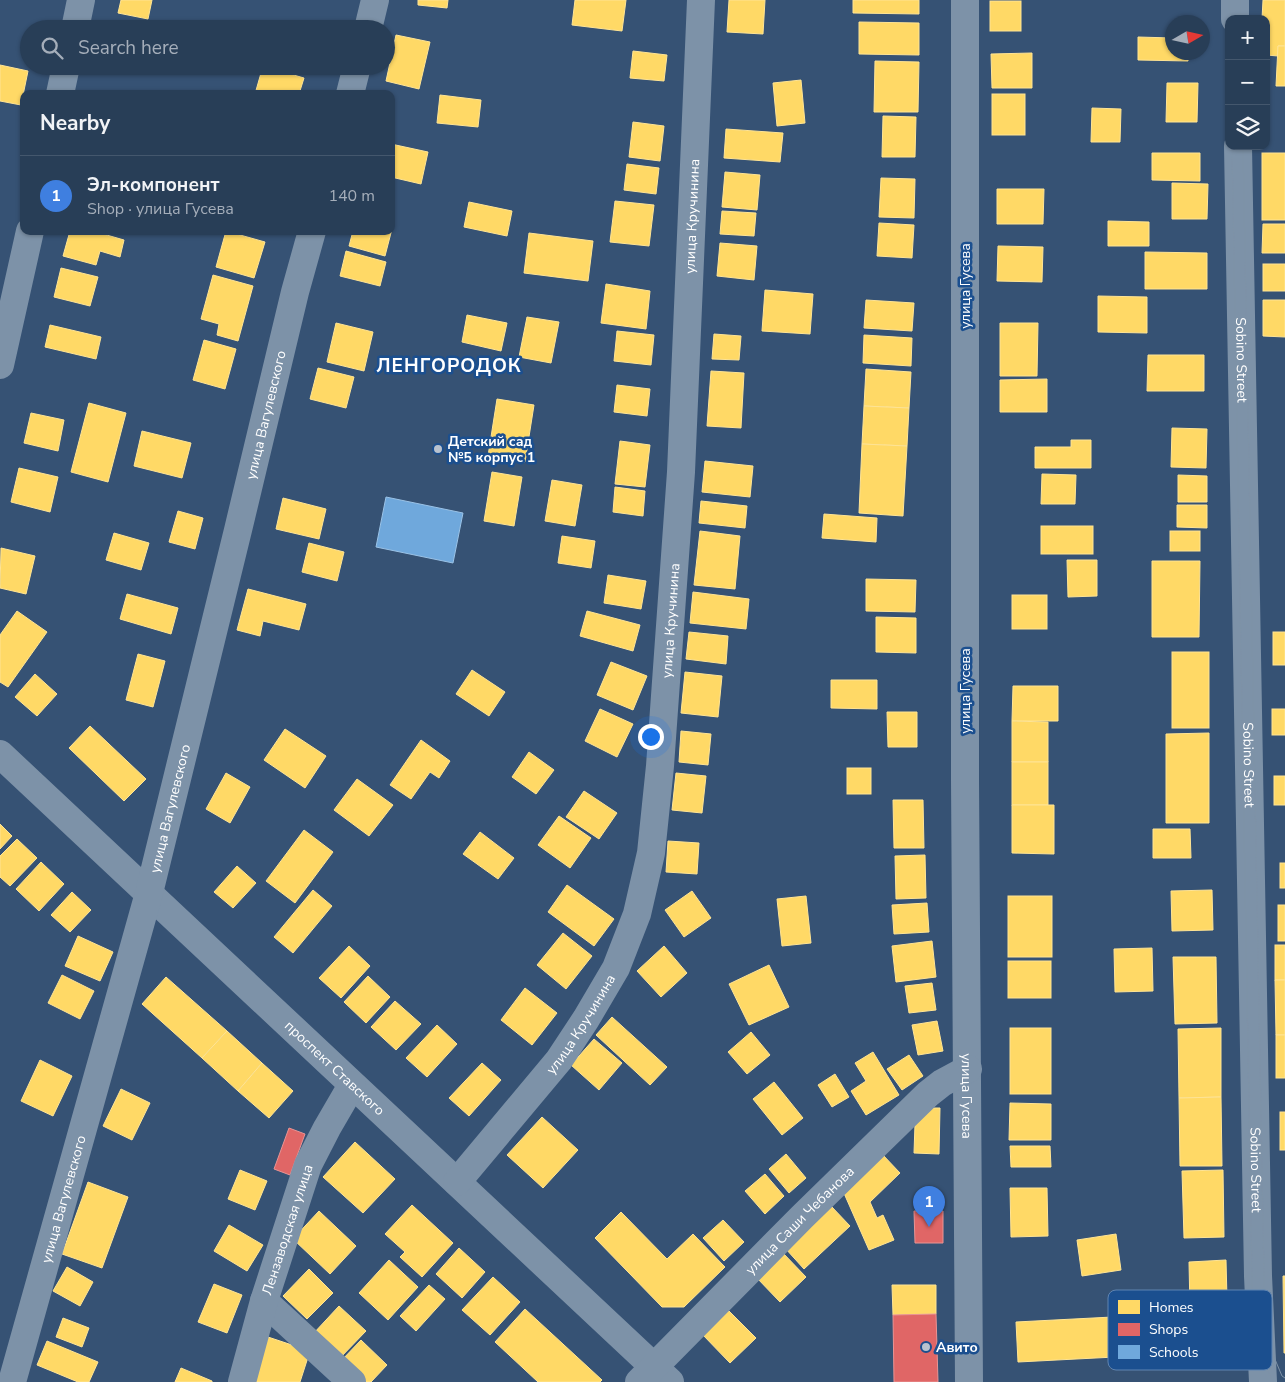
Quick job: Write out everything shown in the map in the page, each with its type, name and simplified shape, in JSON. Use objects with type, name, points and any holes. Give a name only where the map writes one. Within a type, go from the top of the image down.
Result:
[{"type":"street","points":[[77,20],[81,0]]},
{"type":"street","points":[[370,20],[376,0]]},
{"type":"street","name":"улица Кручинина","points":[[457,1182],[559,1060],[616,968],[637,914],[650,853],[660,766],[681,472],[701,0]]},
{"type":"street","name":"улица Гусева","points":[[965,0],[965,780],[969,1382]]},
{"type":"street","points":[[1235,0],[1235,15]]},
{"type":"street","points":[[61,90],[64,75]]},
{"type":"street","points":[[351,90],[355,75]]},
{"type":"street","name":"Sobino Street","points":[[1238,150],[1259,1290]]},
{"type":"street","points":[[0,365],[29,235]]},
{"type":"street","name":"улица Вагулевского","points":[[12,1382],[149,893],[295,292],[311,235]]},
{"type":"street","name":"проспект Ставского","points":[[0,754],[457,1182],[654,1377]]},
{"type":"street","name":"улица Саши Чебанова","points":[[654,1377],[802,1217],[928,1094],[942,1083],[968,1069]]},
{"type":"street","name":"Лензаводская улица","points":[[242,1382],[264,1301],[308,1165],[352,1085]]},
{"type":"street","points":[[264,1301],[352,1382]]},
{"type":"building: Homes","points":[[121,0],[152,0],[148,19],[118,13]]},
{"type":"building: Homes","points":[[418,0],[448,0],[447,8],[418,5]]},
{"type":"building: Homes","points":[[575,0],[626,0],[622,31],[572,25]]},
{"type":"building: Homes","points":[[729,0],[765,0],[763,34],[727,32]]},
{"type":"building: Homes","points":[[853,0],[919,0],[919,14],[853,13]]},
{"type":"building: Homes","points":[[1263,0],[1285,0],[1285,46],[1278,46],[1278,56],[1270,55],[1270,15],[1262,15]]},
{"type":"building: Homes","points":[[990,1],[1021,1],[1021,31],[990,31]]},
{"type":"building: Homes","points":[[859,22],[919,23],[919,55],[859,54]]},
{"type":"building: Homes","points":[[396,35],[430,42],[419,89],[386,81],[387,75],[395,75]]},
{"type":"building: Homes","points":[[1138,37],[1165,38],[1165,60],[1188,61],[1138,60]]},
{"type":"building: Homes","points":[[1278,46],[1285,46],[1285,86],[1276,86]]},
{"type":"building: Homes","points":[[633,51],[667,55],[664,81],[630,78]]},
{"type":"building: Homes","points":[[1032,53],[1032,88],[992,88],[991,54]]},
{"type":"building: Homes","points":[[875,61],[919,62],[918,112],[874,112]]},
{"type":"building: Homes","points":[[0,65],[20,69],[20,75],[27,75],[24,90],[20,90],[20,105],[0,101]]},
{"type":"building: Homes","points":[[260,75],[294,75],[304,78],[300,90],[256,90]]},
{"type":"building: Homes","points":[[801,80],[805,123],[777,126],[773,83]]},
{"type":"building: Homes","points":[[1167,83],[1198,83],[1197,122],[1166,122]]},
{"type":"building: Homes","points":[[992,94],[1025,94],[1025,135],[992,135]]},
{"type":"building: Homes","points":[[440,95],[481,100],[478,127],[437,123]]},
{"type":"building: Homes","points":[[1092,108],[1121,109],[1120,142],[1091,142]]},
{"type":"building: Homes","points":[[883,116],[916,117],[915,157],[882,157]]},
{"type":"building: Homes","points":[[633,122],[664,126],[660,161],[629,157]]},
{"type":"building: Homes","points":[[726,129],[783,133],[780,162],[724,158]]},
{"type":"building: Homes","points":[[395,145],[428,152],[421,184],[395,178]]},
{"type":"building: Homes","points":[[1152,153],[1200,153],[1200,181],[1152,180]]},
{"type":"building: Homes","points":[[1262,153],[1285,153],[1285,220],[1262,220]]},
{"type":"building: Homes","points":[[627,164],[659,168],[656,194],[624,190]]},
{"type":"building: Homes","points":[[725,172],[760,175],[757,210],[722,207]]},
{"type":"building: Homes","points":[[881,178],[915,179],[914,218],[879,217]]},
{"type":"building: Homes","points":[[1172,183],[1208,184],[1207,219],[1172,219]]},
{"type":"building: Homes","points":[[997,189],[1044,189],[1043,224],[997,224]]},
{"type":"building: Homes","points":[[615,201],[654,205],[649,246],[610,242]]},
{"type":"building: Homes","points":[[469,202],[512,211],[507,236],[464,227]]},
{"type":"building: Homes","points":[[722,211],[756,213],[754,236],[720,234]]},
{"type":"building: Homes","points":[[1108,221],[1149,222],[1149,246],[1108,246]]},
{"type":"building: Homes","points":[[879,223],[914,225],[912,258],[877,256]]},
{"type":"building: Homes","points":[[1263,224],[1285,224],[1285,253],[1262,253]]},
{"type":"building: Homes","points":[[529,233],[593,241],[588,281],[524,273]]},
{"type":"building: Homes","points":[[69,235],[107,235],[124,240],[120,257],[100,251],[96,265],[63,256]]},
{"type":"building: Homes","points":[[225,235],[240,235],[265,242],[254,278],[216,267]]},
{"type":"building: Homes","points":[[352,235],[390,235],[385,256],[349,246]]},
{"type":"building: Homes","points":[[720,243],[757,246],[754,280],[717,276]]},
{"type":"building: Homes","points":[[998,246],[1043,247],[1042,282],[997,281]]},
{"type":"building: Homes","points":[[346,251],[386,262],[380,286],[340,276]]},
{"type":"building: Homes","points":[[1145,252],[1207,253],[1207,289],[1145,289]]},
{"type":"building: Homes","points":[[1263,264],[1285,264],[1285,291],[1263,291]]},
{"type":"building: Homes","points":[[61,268],[98,277],[90,306],[54,297]]},
{"type":"building: Homes","points":[[213,275],[253,286],[238,341],[217,335],[219,324],[201,319]]},
{"type":"building: Homes","points":[[606,284],[650,291],[646,329],[601,323]]},
{"type":"building: Homes","points":[[765,290],[813,294],[810,334],[762,331]]},
{"type":"building: Homes","points":[[1098,296],[1147,297],[1147,333],[1098,332]]},
{"type":"building: Homes","points":[[866,300],[914,303],[912,331],[864,328]]},
{"type":"building: Homes","points":[[1263,300],[1285,300],[1285,337],[1263,336]]},
{"type":"building: Homes","points":[[467,315],[507,323],[501,351],[462,342]]},
{"type":"building: Homes","points":[[527,317],[559,322],[551,363],[519,357]]},
{"type":"building: Homes","points":[[336,323],[373,332],[364,371],[327,362]]},
{"type":"building: Homes","points":[[1000,323],[1038,323],[1037,376],[1000,376]]},
{"type":"building: Homes","points":[[50,325],[101,337],[96,359],[45,347]]},
{"type":"building: Homes","points":[[617,331],[654,335],[651,365],[614,361]]},
{"type":"building: Homes","points":[[714,334],[741,336],[739,360],[712,359]]},
{"type":"building: Homes","points":[[864,335],[912,338],[911,366],[863,363]]},
{"type":"building: Homes","points":[[204,340],[236,349],[225,389],[193,380]]},
{"type":"building: Homes","points":[[1148,355],[1204,355],[1204,391],[1147,391]]},
{"type":"building: Homes","points":[[318,368],[354,377],[346,408],[310,399]]},
{"type":"building: Homes","points":[[866,369],[911,372],[909,408],[864,406]]},
{"type":"building: Homes","points":[[711,371],[744,373],[741,428],[707,426]]},
{"type":"building: Homes","points":[[1047,379],[1047,412],[1000,412],[1000,380]]},
{"type":"building: Homes","points":[[617,385],[650,389],[647,416],[614,412]]},
{"type":"building: Homes","points":[[497,399],[534,405],[525,462],[488,456]]},
{"type":"building: Homes","points":[[89,403],[126,413],[108,482],[71,472]]},
{"type":"building: Homes","points":[[864,406],[909,408],[907,446],[862,444]]},
{"type":"building: Homes","points":[[31,413],[64,420],[58,451],[24,443]]},
{"type":"building: Homes","points":[[1172,428],[1207,429],[1206,468],[1171,467]]},
{"type":"building: Homes","points":[[142,431],[191,443],[182,478],[134,466]]},
{"type":"building: Homes","points":[[1071,440],[1091,440],[1091,468],[1035,468],[1035,447],[1071,447]]},
{"type":"building: Homes","points":[[620,441],[650,445],[645,487],[615,484]]},
{"type":"building: Homes","points":[[862,444],[907,446],[903,516],[859,513]]},
{"type":"building: Homes","points":[[705,461],[753,466],[750,497],[702,492]]},
{"type":"building: Homes","points":[[19,468],[58,477],[50,512],[11,502]]},
{"type":"building: Homes","points":[[492,472],[522,477],[514,526],[484,521]]},
{"type":"building: Homes","points":[[1042,474],[1076,475],[1075,504],[1041,504]]},
{"type":"building: Homes","points":[[1178,475],[1207,476],[1207,502],[1178,502]]},
{"type":"building: Homes","points":[[552,480],[582,485],[575,526],[545,521]]},
{"type":"building: Homes","points":[[615,487],[645,491],[643,516],[613,512]]},
{"type":"building: Homes","points":[[283,498],[326,509],[319,539],[276,529]]},
{"type":"building: Homes","points":[[701,501],[747,506],[745,528],[699,523]]},
{"type":"building: Homes","points":[[1177,505],[1207,505],[1207,528],[1177,527]]},
{"type":"building: Homes","points":[[178,511],[203,518],[195,549],[169,542]]},
{"type":"building: Homes","points":[[824,514],[877,518],[876,542],[822,538]]},
{"type":"building: Homes","points":[[1041,526],[1093,526],[1093,554],[1041,554]]},
{"type":"building: Homes","points":[[700,531],[740,536],[735,589],[694,585]]},
{"type":"building: Homes","points":[[1170,531],[1200,531],[1200,551],[1170,551]]},
{"type":"building: Homes","points":[[114,533],[149,543],[141,570],[106,560]]},
{"type":"building: Homes","points":[[562,536],[595,541],[591,568],[558,563]]},
{"type":"building: Homes","points":[[309,543],[344,552],[337,581],[302,572]]},
{"type":"building: Homes","points":[[1,548],[35,556],[26,594],[0,588]]},
{"type":"building: Homes","points":[[1067,560],[1097,560],[1097,596],[1068,597]]},
{"type":"building: Homes","points":[[1152,561],[1200,561],[1199,637],[1152,637]]},
{"type":"building: Homes","points":[[608,575],[646,581],[641,609],[604,603]]},
{"type":"building: Homes","points":[[866,579],[916,580],[915,612],[866,611]]},
{"type":"building: Homes","points":[[248,589],[306,604],[299,630],[263,621],[260,636],[237,630]]},
{"type":"building: Homes","points":[[693,592],[749,599],[746,629],[690,623]]},
{"type":"building: Homes","points":[[127,594],[178,608],[171,634],[120,619]]},
{"type":"building: Homes","points":[[1012,595],[1047,595],[1047,629],[1012,629]]},
{"type":"building: Homes","points":[[17,611],[47,632],[8,687],[0,682],[0,635]]},
{"type":"building: Homes","points":[[587,611],[640,625],[633,651],[580,636]]},
{"type":"building: Homes","points":[[876,617],[916,618],[916,653],[876,652]]},
{"type":"building: Homes","points":[[689,632],[728,636],[726,664],[686,659]]},
{"type":"building: Homes","points":[[1273,632],[1285,632],[1285,665],[1273,665]]},
{"type":"building: Homes","points":[[1172,652],[1209,652],[1209,728],[1172,728]]},
{"type":"building: Homes","points":[[138,654],[165,661],[153,707],[126,700]]},
{"type":"building: Homes","points":[[611,662],[647,676],[633,710],[597,695]]},
{"type":"building: Homes","points":[[472,670],[505,692],[489,716],[456,694]]},
{"type":"building: Homes","points":[[685,672],[722,676],[718,717],[681,713]]},
{"type":"building: Homes","points":[[35,674],[57,694],[37,716],[15,697]]},
{"type":"building: Homes","points":[[831,680],[877,680],[877,709],[831,708]]},
{"type":"building: Homes","points":[[1013,686],[1058,686],[1058,721],[1012,721]]},
{"type":"building: Homes","points":[[600,709],[633,724],[617,757],[585,741]]},
{"type":"building: Homes","points":[[1272,709],[1285,709],[1285,735],[1272,735]]},
{"type":"building: Homes","points":[[887,712],[917,712],[917,747],[888,747]]},
{"type":"building: Homes","points":[[1012,721],[1048,722],[1048,762],[1012,762]]},
{"type":"building: Homes","points":[[90,726],[146,779],[124,801],[69,748]]},
{"type":"building: Homes","points":[[285,729],[326,756],[305,788],[264,760]]},
{"type":"building: Homes","points":[[681,731],[711,734],[708,765],[679,762]]},
{"type":"building: Homes","points":[[1209,733],[1209,823],[1166,823],[1166,734]]},
{"type":"building: Homes","points":[[421,740],[450,761],[439,778],[430,772],[411,799],[390,785]]},
{"type":"building: Homes","points":[[529,752],[554,770],[536,794],[512,777]]},
{"type":"building: Homes","points":[[1012,762],[1048,762],[1048,805],[1012,805]]},
{"type":"building: Homes","points":[[847,768],[871,768],[871,794],[847,794]]},
{"type":"building: Homes","points":[[226,773],[250,787],[230,823],[206,809]]},
{"type":"building: Homes","points":[[676,773],[706,776],[702,813],[672,810]]},
{"type":"building: Homes","points":[[1274,776],[1285,776],[1285,805],[1274,805]]},
{"type":"building: Homes","points":[[357,779],[393,805],[369,836],[334,810]]},
{"type":"building: Homes","points":[[584,791],[617,813],[599,839],[566,817]]},
{"type":"building: Homes","points":[[893,800],[923,800],[924,848],[894,848]]},
{"type":"building: Homes","points":[[1012,805],[1054,805],[1054,854],[1012,853]]},
{"type":"building: Homes","points":[[559,816],[591,838],[570,868],[538,845]]},
{"type":"building: Homes","points":[[0,824],[12,836],[0,849]]},
{"type":"building: Homes","points":[[1153,829],[1190,829],[1191,858],[1153,858]]},
{"type":"building: Homes","points":[[304,830],[333,852],[295,903],[266,881]]},
{"type":"building: Homes","points":[[480,832],[514,858],[498,879],[463,854]]},
{"type":"building: Homes","points":[[17,839],[37,858],[10,886],[0,877],[0,856]]},
{"type":"building: Homes","points":[[668,841],[699,843],[697,874],[666,872]]},
{"type":"building: Homes","points":[[925,855],[926,898],[896,899],[895,856]]},
{"type":"building: Homes","points":[[41,862],[64,884],[39,911],[16,889]]},
{"type":"building: Homes","points":[[1280,863],[1285,863],[1285,888],[1280,888]]},
{"type":"building: Homes","points":[[237,866],[256,883],[233,908],[214,892]]},
{"type":"building: Homes","points":[[567,885],[614,919],[594,946],[548,912]]},
{"type":"building: Homes","points":[[313,890],[332,906],[293,953],[274,937]]},
{"type":"building: Homes","points":[[1212,890],[1213,930],[1172,931],[1171,891]]},
{"type":"building: Homes","points":[[692,891],[711,918],[684,937],[665,910]]},
{"type":"building: Homes","points":[[72,892],[91,910],[70,932],[51,915]]},
{"type":"building: Homes","points":[[806,896],[811,943],[782,946],[777,899]]},
{"type":"building: Homes","points":[[1008,896],[1052,896],[1052,957],[1008,957]]},
{"type":"building: Homes","points":[[927,903],[929,932],[894,934],[892,905]]},
{"type":"building: Homes","points":[[1278,905],[1285,905],[1285,941],[1278,941]]},
{"type":"building: Homes","points":[[563,933],[592,956],[566,989],[537,965]]},
{"type":"building: Homes","points":[[78,936],[113,952],[100,981],[65,966]]},
{"type":"building: Homes","points":[[932,941],[936,977],[896,982],[892,946]]},
{"type":"building: Homes","points":[[1275,945],[1285,945],[1285,980],[1275,980]]},
{"type":"building: Homes","points":[[349,946],[370,966],[341,998],[319,978]]},
{"type":"building: Homes","points":[[664,946],[687,973],[661,997],[637,971]]},
{"type":"building: Homes","points":[[1152,948],[1153,991],[1115,992],[1114,949]]},
{"type":"building: Homes","points":[[1173,957],[1216,957],[1217,1023],[1175,1024]]},
{"type":"building: Homes","points":[[1008,961],[1051,961],[1051,998],[1008,998]]},
{"type":"building: Homes","points":[[769,965],[789,1007],[749,1025],[729,984]]},
{"type":"building: Homes","points":[[62,975],[94,991],[80,1019],[48,1003]]},
{"type":"building: Homes","points":[[368,976],[390,997],[366,1023],[344,1002]]},
{"type":"building: Homes","points":[[166,977],[227,1031],[202,1058],[142,1004]]},
{"type":"building: Homes","points":[[1275,980],[1285,980],[1285,1035],[1276,1035]]},
{"type":"building: Homes","points":[[932,983],[936,1010],[909,1013],[905,986]]},
{"type":"building: Homes","points":[[525,988],[557,1013],[532,1045],[501,1020]]},
{"type":"building: Homes","points":[[395,1001],[421,1024],[396,1050],[371,1027]]},
{"type":"building: Homes","points":[[612,1017],[667,1067],[650,1085],[596,1035]]},
{"type":"building: Homes","points":[[937,1021],[943,1051],[918,1055],[912,1025]]},
{"type":"building: Homes","points":[[437,1025],[457,1044],[427,1077],[406,1058]]},
{"type":"building: Homes","points":[[1010,1028],[1051,1028],[1051,1094],[1010,1094]]},
{"type":"building: Homes","points":[[1221,1028],[1221,1097],[1179,1098],[1178,1029]]},
{"type":"building: Homes","points":[[227,1031],[262,1063],[238,1091],[202,1058]]},
{"type":"building: Homes","points":[[751,1032],[770,1055],[747,1074],[728,1052]]},
{"type":"building: Homes","points":[[1276,1035],[1285,1035],[1285,1078],[1276,1078]]},
{"type":"building: Homes","points":[[594,1039],[622,1063],[599,1090],[571,1065]]},
{"type":"building: Homes","points":[[873,1052],[899,1095],[866,1115],[851,1091],[866,1081],[855,1063]]},
{"type":"building: Homes","points":[[909,1055],[923,1076],[902,1090],[887,1069]]},
{"type":"building: Homes","points":[[40,1060],[72,1076],[53,1116],[21,1101]]},
{"type":"building: Homes","points":[[262,1063],[293,1091],[269,1118],[238,1091]]},
{"type":"building: Homes","points":[[482,1063],[501,1080],[469,1116],[449,1098]]},
{"type":"building: Homes","points":[[835,1074],[849,1097],[832,1107],[818,1085]]},
{"type":"building: Homes","points":[[774,1082],[803,1118],[782,1135],[753,1099]]},
{"type":"building: Homes","points":[[121,1089],[150,1103],[132,1140],[103,1126]]},
{"type":"building: Homes","points":[[1221,1097],[1222,1166],[1180,1166],[1179,1098]]},
{"type":"building: Homes","points":[[1010,1103],[1051,1104],[1051,1140],[1009,1140]]},
{"type":"building: Homes","points":[[932,1108],[940,1108],[939,1154],[914,1153],[915,1124]]},
{"type":"building: Homes","points":[[1280,1112],[1285,1112],[1285,1150],[1280,1150]]},
{"type":"building: Homes","points":[[542,1117],[578,1150],[543,1188],[507,1155]]},
{"type":"building: Homes","points":[[355,1142],[395,1179],[363,1213],[323,1177]]},
{"type":"building: Homes","points":[[1010,1146],[1050,1146],[1051,1167],[1011,1167]]},
{"type":"building: Homes","points":[[786,1154],[806,1178],[789,1193],[769,1169]]},
{"type":"building: Homes","points":[[882,1154],[900,1173],[870,1202],[877,1218],[883,1215],[894,1240],[869,1250],[843,1191]]},
{"type":"building: Homes","points":[[240,1170],[267,1181],[255,1210],[228,1199]]},
{"type":"building: Homes","points":[[1223,1170],[1224,1237],[1184,1238],[1182,1171]]},
{"type":"building: Homes","points":[[765,1174],[784,1196],[765,1214],[745,1191]]},
{"type":"building: Homes","points":[[88,1182],[128,1197],[102,1268],[62,1254]]},
{"type":"building: Homes","points":[[1010,1188],[1047,1188],[1048,1236],[1011,1237]]},
{"type":"building: Homes","points":[[412,1205],[453,1243],[422,1277],[400,1257],[405,1252],[385,1234]]},
{"type":"building: Homes","points":[[831,1206],[850,1226],[804,1269],[785,1248]]},
{"type":"building: Homes","points":[[319,1211],[356,1246],[330,1274],[293,1239]]},
{"type":"building: Homes","points":[[621,1212],[667,1259],[693,1234],[725,1267],[684,1307],[662,1307],[595,1238]]},
{"type":"building: Homes","points":[[723,1220],[744,1242],[724,1261],[703,1238]]},
{"type":"building: Homes","points":[[229,1225],[263,1245],[247,1271],[214,1251]]},
{"type":"building: Homes","points":[[1116,1234],[1121,1270],[1082,1276],[1077,1240]]},
{"type":"building: Homes","points":[[459,1248],[485,1272],[462,1298],[436,1274]]},
{"type":"building: Homes","points":[[782,1252],[806,1277],[780,1302],[756,1277]]},
{"type":"building: Homes","points":[[389,1260],[418,1287],[388,1320],[359,1293]]},
{"type":"building: Homes","points":[[1226,1260],[1227,1290],[1190,1290],[1189,1262]]},
{"type":"building: Homes","points":[[67,1267],[93,1282],[80,1306],[53,1291]]},
{"type":"building: Homes","points":[[309,1269],[333,1293],[307,1319],[283,1296]]},
{"type":"building: Homes","points":[[1283,1276],[1285,1276],[1285,1353],[1284,1353]]},
{"type":"building: Homes","points":[[493,1277],[520,1302],[490,1335],[462,1310]]},
{"type":"building: Homes","points":[[214,1284],[242,1295],[227,1333],[198,1322]]},
{"type":"building: Homes","points":[[429,1285],[445,1299],[416,1331],[400,1316]]},
{"type":"building: Homes","points":[[892,1285],[936,1285],[936,1314],[893,1315]]},
{"type":"building: Homes","points":[[339,1306],[366,1331],[339,1359],[313,1334]]},
{"type":"building: Homes","points":[[525,1309],[602,1380],[600,1382],[538,1382],[495,1342]]},
{"type":"building: Homes","points":[[727,1309],[756,1338],[730,1363],[702,1334]]},
{"type":"building: Homes","points":[[1108,1317],[1108,1357],[1018,1362],[1016,1322]]},
{"type":"building: Homes","points":[[63,1318],[89,1328],[82,1347],[56,1337]]},
{"type":"building: Homes","points":[[268,1337],[310,1351],[300,1382],[253,1382]]},
{"type":"building: Homes","points":[[361,1340],[387,1365],[371,1382],[363,1382],[341,1361]]},
{"type":"building: Homes","points":[[47,1341],[98,1362],[89,1382],[78,1382],[37,1365]]},
{"type":"building: Homes","points":[[181,1368],[212,1381],[212,1382],[175,1382]]},
{"type":"building: Shops","points":[[289,1128],[305,1134],[290,1175],[274,1169]]},
{"type":"building: Shops","points":[[914,1211],[943,1211],[943,1243],[915,1243]]},
{"type":"building: Shops","points":[[936,1314],[938,1382],[894,1382],[893,1315]]},
{"type":"building: Schools","points":[[386,497],[463,513],[453,563],[376,547]]},
{"type":"tram line","points":[[1229,0],[1230,15]]},
{"type":"tram line","points":[[1241,0],[1241,15]]},
{"type":"tram line","points":[[1232,150],[1252,1290]]},
{"type":"tram line","points":[[1243,150],[1264,1290]]},
{"type":"tram line","points":[[1272,1352],[1282,1376],[1285,1378]]},
{"type":"tram line","points":[[1268,1370],[1273,1382]]},
{"type":"place","name":"Детский сад №5 корпус 1","points":[[438,449]]},
{"type":"place","name":"Эл-компонент","points":[[929,1227]]},
{"type":"place","name":"Авито","points":[[926,1347]]},
{"type":"district","name":"ЛЕНГОРОДОК","points":[[449,366]]}]
